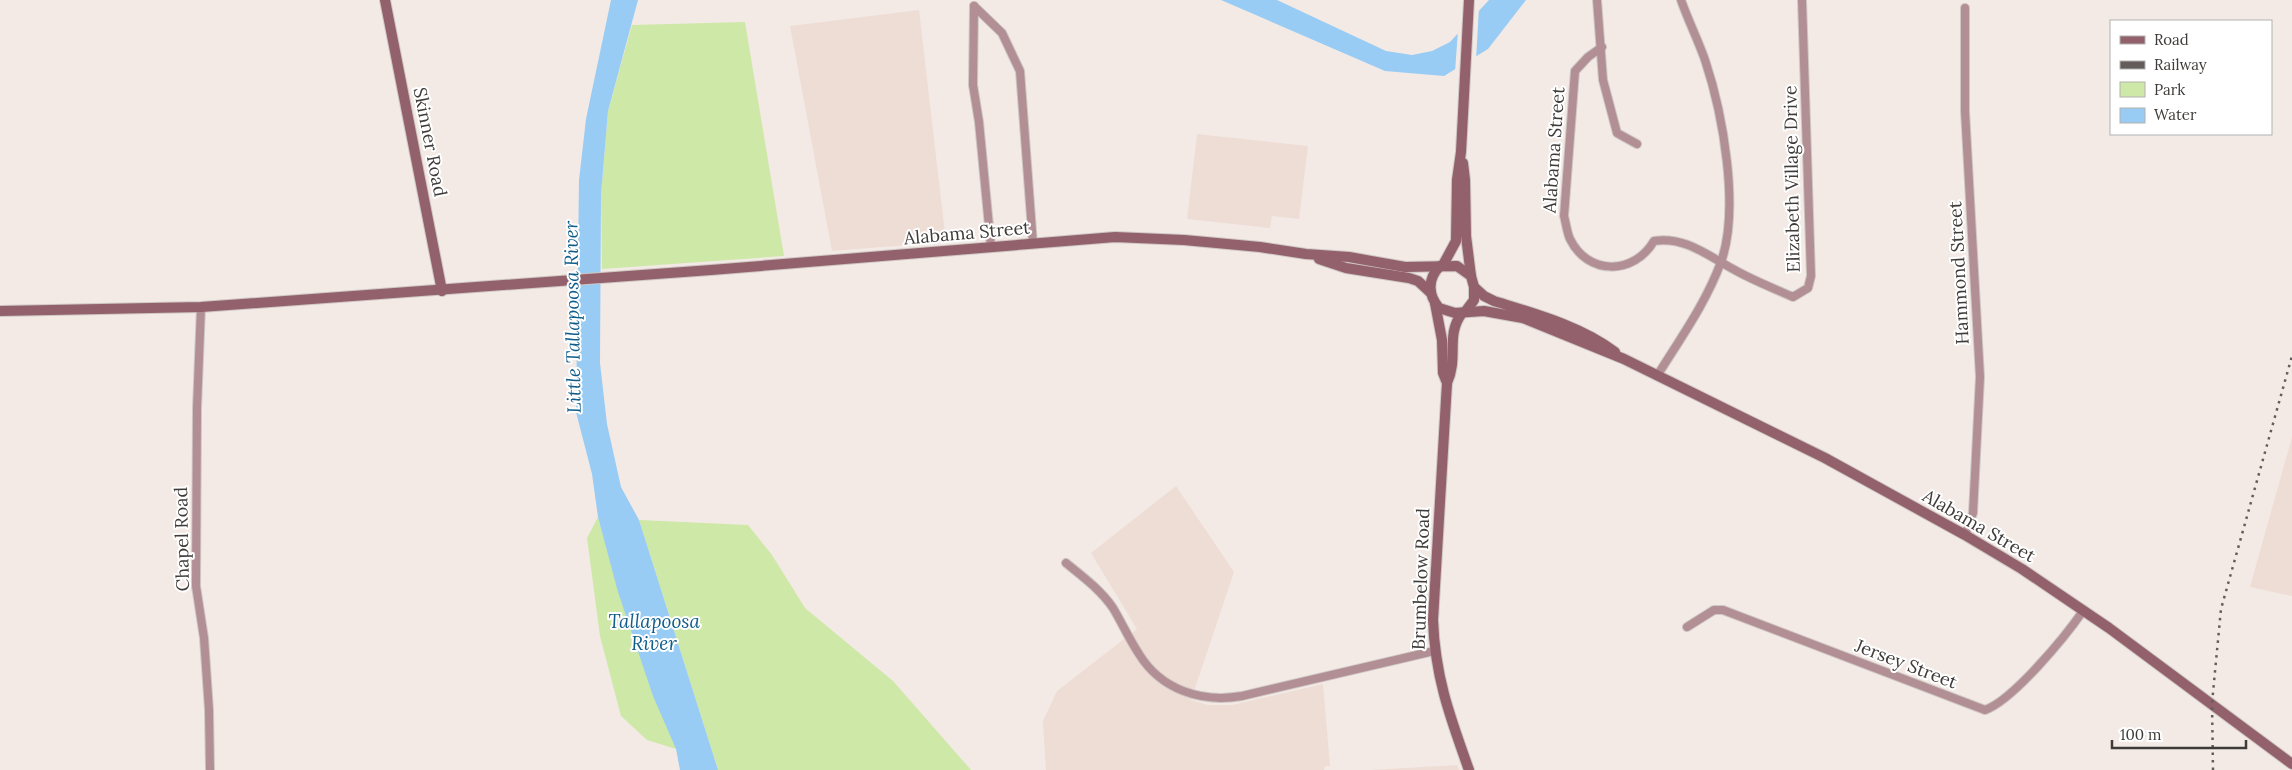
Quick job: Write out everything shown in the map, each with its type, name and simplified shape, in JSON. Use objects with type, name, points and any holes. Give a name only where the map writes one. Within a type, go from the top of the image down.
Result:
[{"type":"main road","name":"Skinner Road","points":[[385,0],[442,290]]},
{"type":"main road","points":[[1461,152],[1465,180],[1466,236],[1474,287],[1474,300],[1463,312],[1442,310],[1435,303],[1431,293],[1431,278],[1442,266],[1456,241],[1457,180],[1461,152],[1469,0]]},
{"type":"main road","name":"Alabama Street","points":[[0,311],[201,307],[711,270],[1115,237],[1260,246],[1306,254],[1349,257],[1405,267],[1442,266]]},
{"type":"main road","name":"Alabama Street","points":[[1306,254],[1346,268],[1409,278],[1418,281],[1431,293]]},
{"type":"main road","points":[[1442,266],[1457,266],[1471,276]]},
{"type":"main road","name":"Alabama Street","points":[[1474,287],[1484,296],[1494,301],[1574,328],[1601,342],[1624,359]]},
{"type":"main road","name":"Brumbelow Road","points":[[1435,303],[1442,340],[1443,373],[1447,384]]},
{"type":"main road","name":"Alabama Street","points":[[1463,312],[1484,311],[1524,318],[1624,359],[1808,449],[1965,535],[2083,611],[2160,665],[2292,764]]},
{"type":"main road","name":"Brumbelow Road","points":[[1463,312],[1452,328],[1453,363],[1447,384],[1435,574],[1434,651],[1442,694],[1469,770]]},
{"type":"street","points":[[1597,0],[1603,80],[1618,133],[1637,144]]},
{"type":"street","points":[[1657,376],[1708,291],[1721,262],[1729,232],[1729,184],[1719,119],[1705,60],[1680,0]]},
{"type":"street","name":"Elizabeth Village Drive","points":[[1721,262],[1793,297],[1808,288],[1811,276],[1802,0]]},
{"type":"street","points":[[991,247],[980,122],[973,85],[974,6],[1002,33],[1020,71],[1033,244]]},
{"type":"street","name":"Hammond Street","points":[[1965,8],[1965,111],[1980,377],[1973,512],[1965,535]]},
{"type":"street","name":"Alabama Street","points":[[1602,47],[1588,57],[1575,71],[1564,216],[1569,238],[1587,258],[1600,265],[1614,268],[1628,265],[1640,258],[1654,241],[1667,239],[1691,245],[1721,262]]},
{"type":"street","name":"Chapel Road","points":[[201,307],[197,408],[196,586],[204,638],[209,701],[210,770]]},
{"type":"street","points":[[1066,563],[1084,577],[1112,606],[1140,656],[1149,668],[1172,686],[1201,697],[1242,696],[1434,651]]},
{"type":"street","name":"Jersey Street","points":[[1687,627],[1714,610],[1723,610],[1986,710],[1998,706],[2028,675],[2083,611]]},
{"type":"shaded area","points":[[919,10],[946,242],[832,251],[790,26]]},
{"type":"shaded area","points":[[1197,134],[1308,146],[1299,219],[1272,216],[1270,228],[1187,219]]},
{"type":"shaded area","points":[[2292,437],[2292,596],[2250,587]]},
{"type":"shaded area","points":[[1176,486],[1234,572],[1191,700],[1208,705],[1232,705],[1323,684],[1330,766],[1325,766],[1324,770],[1046,770],[1043,721],[1057,691],[1137,629],[1091,553]]},
{"type":"shaded area","points":[[1457,765],[1459,770],[1371,770]]},
{"type":"green space","points":[[745,22],[784,256],[602,269],[601,195],[608,111],[632,25]]},
{"type":"green space","points":[[598,517],[633,634],[653,692],[676,749],[647,740],[621,716],[600,636],[587,538]]},
{"type":"green space","points":[[639,520],[748,525],[772,555],[805,608],[893,681],[971,770],[718,770]]},
{"type":"water","name":"Tallapoosa River","points":[[611,0],[638,0],[608,111],[601,195],[600,363],[607,424],[621,487],[639,520],[718,770],[680,770],[676,749],[653,696],[618,592],[598,517],[592,474],[576,412],[579,180],[586,119]]},
{"type":"water","points":[[1221,0],[1277,0],[1386,51],[1412,55],[1432,51],[1450,42],[1489,0],[1526,0],[1488,49],[1444,76],[1385,71]]},
{"type":"pier","points":[[1479,7],[1476,60],[1455,72],[1458,30]]},
{"type":"railway","points":[[2213,770],[2212,703],[2221,609],[2292,356]]},
{"type":"water label","name":"Little Tallapoosa River","points":[[572,317]]}]
